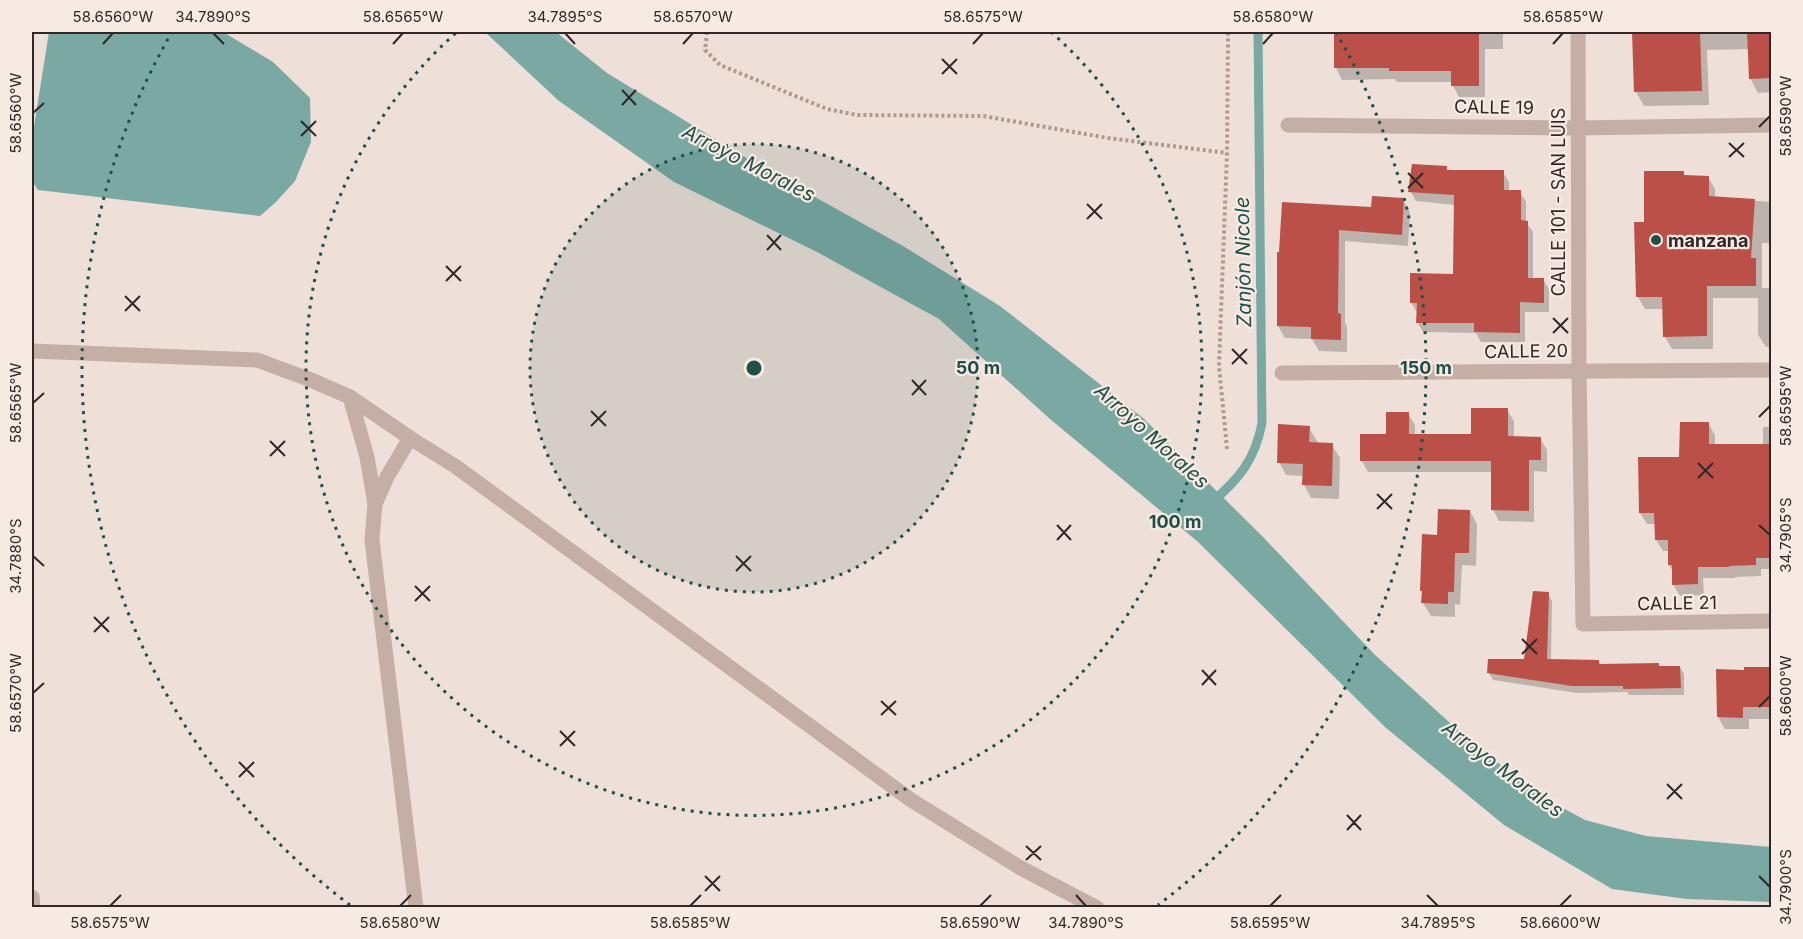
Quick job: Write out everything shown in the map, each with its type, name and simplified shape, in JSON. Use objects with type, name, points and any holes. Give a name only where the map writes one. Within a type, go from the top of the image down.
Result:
[{"type":"street","name":"CALLE 101 - SAN LUIS","points":[[1578,32],[1579,370],[1583,624]]},
{"type":"street","name":"CALLE 19","points":[[1288,125],[1577,128],[1772,124]]},
{"type":"street","points":[[32,351],[257,360],[350,397],[464,473],[911,800],[1019,867],[1097,908]]},
{"type":"street","name":"CALLE 20","points":[[1282,373],[1772,370]]},
{"type":"street","points":[[350,397],[367,457],[375,504],[372,540],[416,908]]},
{"type":"street","points":[[375,504],[387,477],[410,438]]},
{"type":"street","name":"CALLE 21","points":[[1583,624],[1772,621]]},
{"type":"street","points":[[32,897],[33,908]]},
{"type":"path","points":[[708,32],[705,50],[720,65],[827,108],[857,115],[983,117],[1108,138],[1227,153]]},
{"type":"path","points":[[1227,449],[1219,366],[1227,153],[1228,32]]},
{"type":"water","points":[[49,32],[223,32],[273,62],[310,98],[311,142],[295,181],[260,216],[38,190],[32,181],[32,139]]},
{"type":"water","name":"Arroyo Morales","points":[[485,32],[556,32],[607,73],[761,167],[903,246],[1000,306],[1143,418],[1264,538],[1374,654],[1470,741],[1539,795],[1585,820],[1646,836],[1771,847],[1771,902],[1687,899],[1612,889],[1504,825],[1385,727],[1197,541],[1050,419],[939,319],[817,252],[674,182],[559,101]]},
{"type":"building","points":[[1334,32],[1479,32],[1479,86],[1451,86],[1451,71],[1334,68]]},
{"type":"building","points":[[1632,32],[1700,32],[1702,91],[1634,92]]},
{"type":"building","points":[[1747,32],[1772,32],[1772,78],[1749,79]]},
{"type":"building","points":[[1412,164],[1447,166],[1447,170],[1504,170],[1504,190],[1521,190],[1521,220],[1528,221],[1528,278],[1544,278],[1544,303],[1520,302],[1520,333],[1474,332],[1474,323],[1416,323],[1417,303],[1410,303],[1410,273],[1453,274],[1454,195],[1408,192]]},
{"type":"building","points":[[1644,171],[1684,171],[1684,175],[1709,176],[1709,196],[1755,199],[1751,258],[1756,258],[1756,286],[1707,286],[1707,336],[1663,337],[1662,297],[1636,297],[1634,222],[1644,222]]},
{"type":"building","points":[[1372,196],[1404,198],[1402,235],[1339,230],[1338,313],[1341,314],[1341,340],[1311,339],[1311,327],[1277,326],[1277,252],[1279,252],[1282,202],[1371,207]]},
{"type":"building","points":[[1471,408],[1508,408],[1508,436],[1541,437],[1541,460],[1529,460],[1529,511],[1491,510],[1491,461],[1360,461],[1360,434],[1386,434],[1386,412],[1409,412],[1409,434],[1471,434]]},
{"type":"building","points":[[1680,422],[1709,422],[1709,444],[1772,444],[1772,558],[1756,558],[1756,565],[1698,567],[1698,584],[1672,585],[1672,565],[1668,565],[1668,540],[1655,540],[1654,513],[1639,513],[1638,457],[1679,457]]},
{"type":"building","points":[[1278,424],[1310,426],[1309,442],[1333,443],[1332,486],[1302,485],[1303,464],[1277,463]]},
{"type":"building","points":[[1438,509],[1470,510],[1469,553],[1455,553],[1454,592],[1448,592],[1448,604],[1421,603],[1422,534],[1437,535]]},
{"type":"building","points":[[1533,591],[1549,592],[1547,659],[1599,660],[1599,664],[1659,663],[1659,666],[1680,666],[1681,688],[1623,689],[1623,686],[1572,686],[1487,673],[1488,659],[1524,659]]},
{"type":"building","points":[[1744,667],[1772,667],[1772,707],[1743,707],[1743,718],[1717,717],[1716,669],[1744,670]]},
{"type":"waterway","name":"Zanjón Nicole","points":[[1211,503],[1230,486],[1244,468],[1255,448],[1262,423],[1258,32]]},
{"type":"place","name":"manzana","points":[[1656,240]]}]
